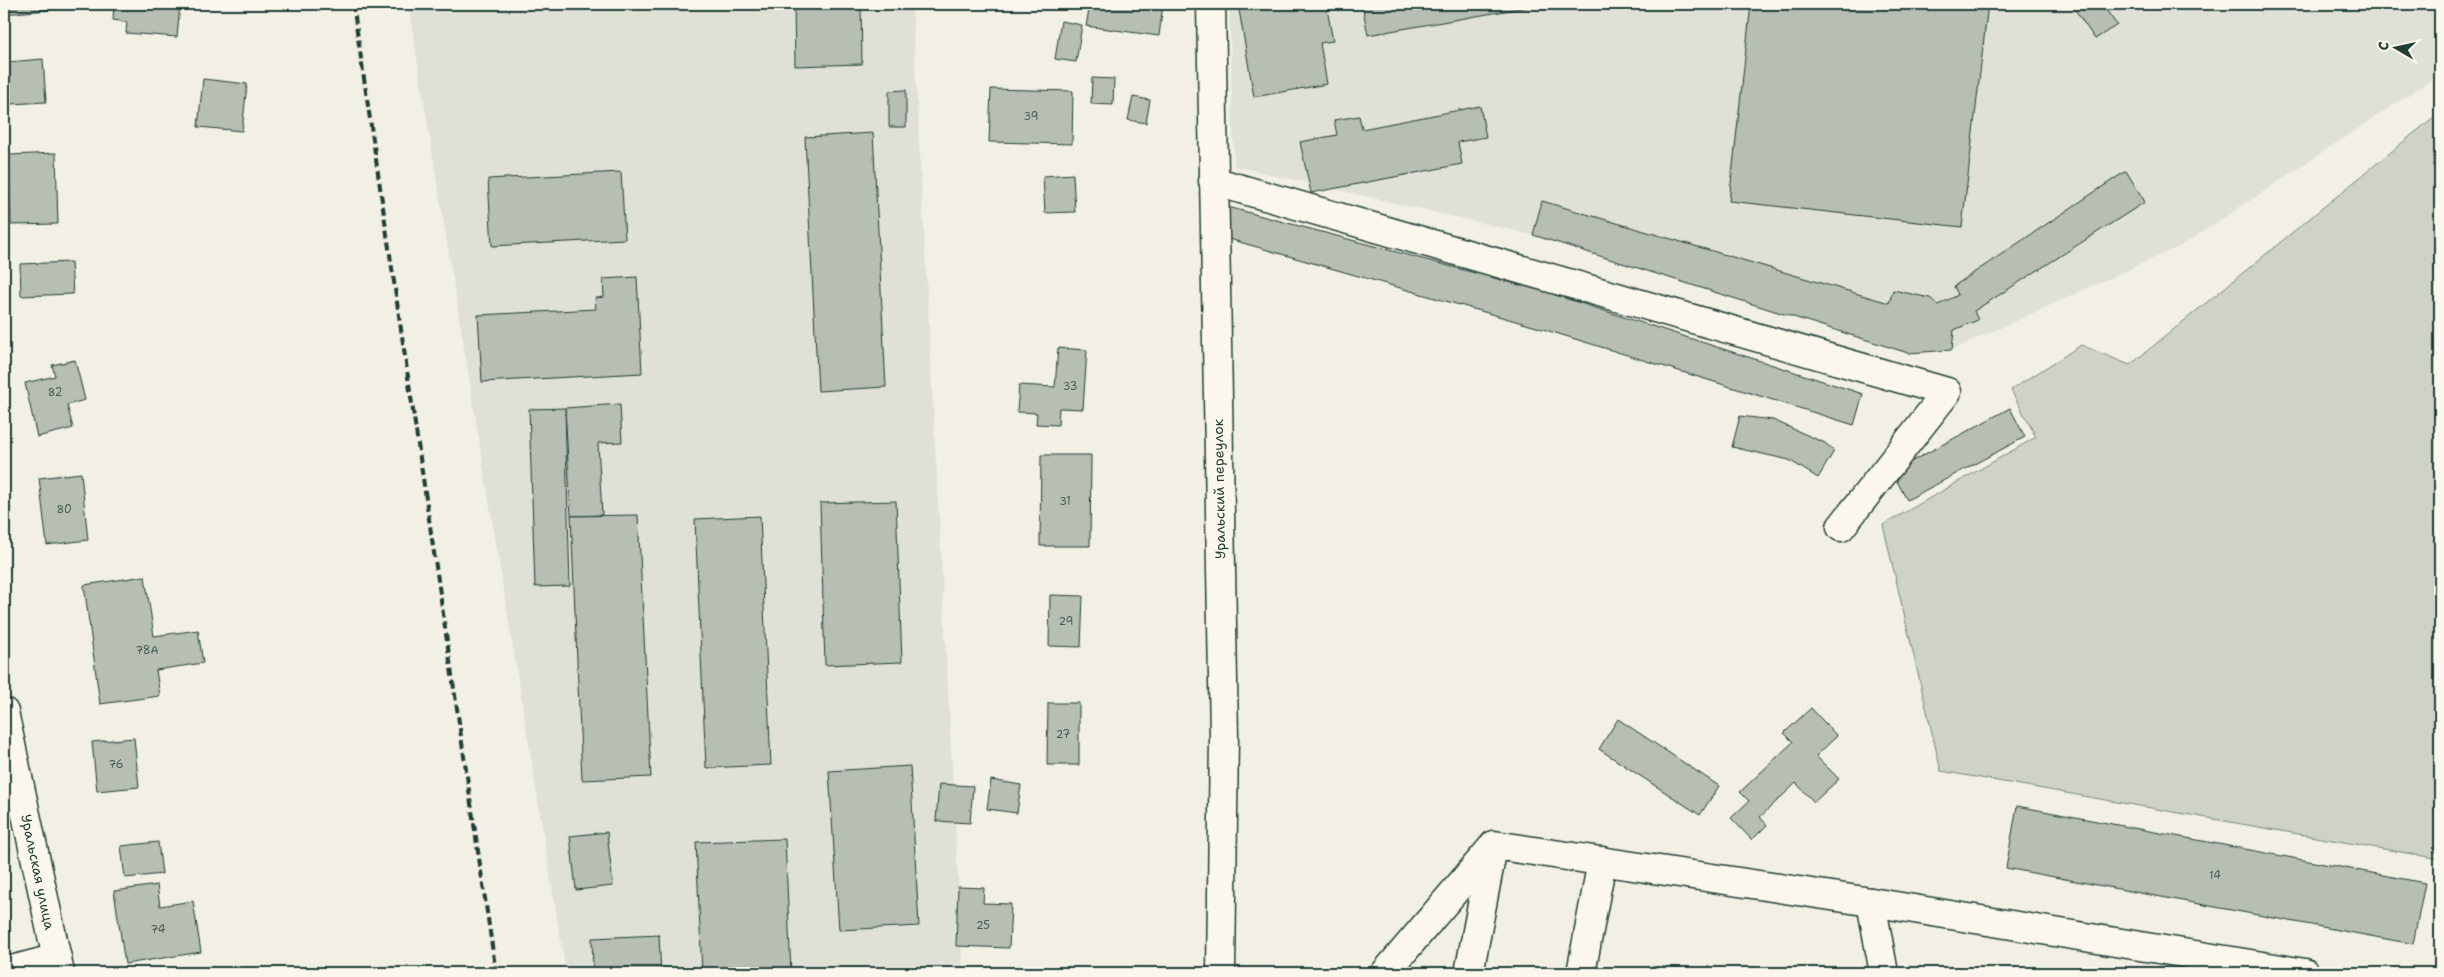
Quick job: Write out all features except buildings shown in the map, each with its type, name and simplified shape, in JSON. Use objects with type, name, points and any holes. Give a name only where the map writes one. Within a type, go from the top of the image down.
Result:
[{"type":"street","name":"Уральский переулок","points":[[1211,4],[1224,736],[1221,973]]},
{"type":"street","points":[[1213,181],[1947,392],[1840,527]]},
{"type":"street","name":"Уральская улица","points":[[4,712],[59,966]]},
{"type":"street","points":[[1494,845],[1871,902],[2305,973]]},
{"type":"street","points":[[1385,973],[1494,845]]},
{"type":"street","points":[[1469,973],[1494,845]]},
{"type":"street","points":[[1581,973],[1602,861]]},
{"type":"street","points":[[1871,902],[1884,973]]},
{"type":"street","points":[[4,972],[59,966]]},
{"type":"shaded area","points":[[408,4],[912,4],[963,973],[566,973]]},
{"type":"shaded area","points":[[1229,4],[2440,4],[2440,74],[2183,245],[1952,350],[1908,353],[1533,235],[1234,166]]},
{"type":"shaded area","points":[[2440,112],[2440,859],[1941,771],[1883,525],[2036,437],[2011,390],[2081,345],[2130,365]]},
{"type":"railway","points":[[353,4],[496,973]]}]
